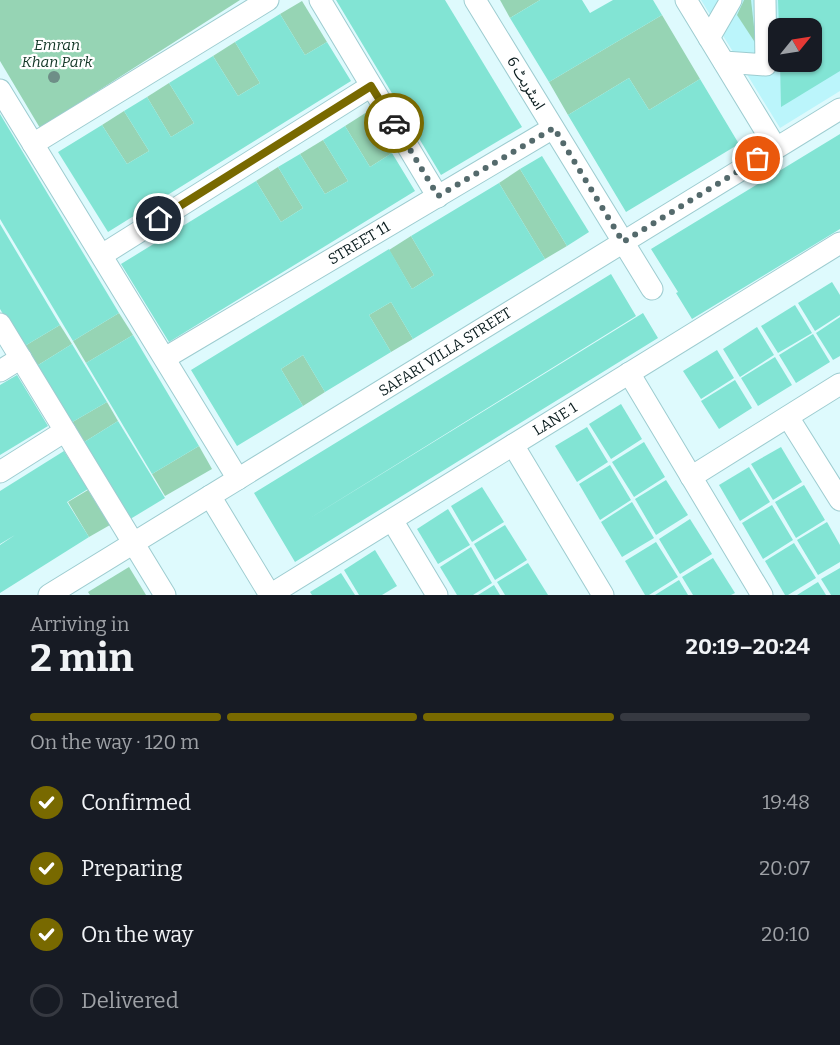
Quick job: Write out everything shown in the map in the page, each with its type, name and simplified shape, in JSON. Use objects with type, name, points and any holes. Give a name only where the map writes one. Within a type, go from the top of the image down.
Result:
[{"type":"street","points":[[33,144],[268,0]]},
{"type":"street","points":[[320,0],[438,196]]},
{"type":"street","name":"اسٹریٹ 6","points":[[475,0],[652,289]]},
{"type":"street","points":[[686,0],[776,148]]},
{"type":"street","points":[[709,38],[730,0]]},
{"type":"street","points":[[724,62],[766,65],[765,0]]},
{"type":"street","points":[[102,255],[371,86]]},
{"type":"street","points":[[0,90],[238,479]]},
{"type":"street","name":"SAFARI VILLA STREET","points":[[49,595],[840,109]]},
{"type":"street","name":"STREET 11","points":[[165,358],[554,128]]},
{"type":"street","name":"LANE 1","points":[[270,595],[840,243]]},
{"type":"street","points":[[0,324],[165,595]]},
{"type":"street","points":[[0,371],[21,358]]},
{"type":"street","points":[[628,373],[762,595]]},
{"type":"street","points":[[691,477],[840,384]]},
{"type":"street","points":[[788,417],[840,500]]},
{"type":"street","points":[[0,472],[65,431]]},
{"type":"street","points":[[513,445],[603,595]]},
{"type":"street","points":[[210,496],[270,595]]},
{"type":"street","points":[[392,520],[437,595]]},
{"type":"shaded area","points":[[701,0],[840,0],[840,91],[780,128]]},
{"type":"green space","name":"Emran Khan Park","points":[[0,0],[240,0],[40,128],[0,61]]},
{"type":"green space","points":[[500,0],[540,0],[510,18]]},
{"type":"green space","points":[[744,0],[751,0],[756,44],[737,15]]},
{"type":"green space","points":[[302,1],[327,42],[305,55],[280,14]]},
{"type":"green space","points":[[662,15],[700,79],[649,110],[629,78],[568,115],[549,82]]},
{"type":"green space","points":[[235,42],[260,83],[238,96],[213,56]]},
{"type":"green space","points":[[169,83],[194,123],[171,137],[147,97]]},
{"type":"green space","points":[[124,111],[149,151],[127,164],[102,125]]},
{"type":"green space","points":[[367,112],[392,153],[370,167],[345,126]]},
{"type":"green space","points":[[323,140],[348,181],[325,194],[300,154]]},
{"type":"green space","points":[[278,167],[303,208],[281,222],[256,181]]},
{"type":"green space","points":[[520,169],[567,246],[545,259],[499,183]]},
{"type":"green space","points":[[411,236],[434,275],[412,289],[389,250]]},
{"type":"green space","points":[[391,302],[413,339],[391,352],[369,315]]},
{"type":"green space","points":[[119,313],[133,335],[86,363],[73,341]]},
{"type":"green space","points":[[60,325],[72,344],[35,367],[23,347]]},
{"type":"green space","points":[[303,355],[325,392],[303,406],[281,369]]},
{"type":"green space","points":[[107,402],[118,421],[81,444],[69,424]]},
{"type":"green space","points":[[199,446],[212,469],[165,496],[152,474]]},
{"type":"green space","points":[[88,490],[110,525],[89,537],[68,502]]},
{"type":"green space","points":[[129,567],[146,595],[90,595],[88,592]]},
{"type":"building","points":[[336,0],[445,0],[522,127],[441,175]]},
{"type":"building","points":[[540,0],[582,0],[590,13],[613,0],[653,0],[662,15],[549,82],[510,18]]},
{"type":"building","points":[[778,0],[840,0],[840,71],[781,107],[780,72],[822,72],[822,18],[779,18]]},
{"type":"building","points":[[280,14],[305,55],[327,42],[351,81],[108,232],[58,152],[102,125],[127,164],[149,151],[124,111],[147,97],[171,137],[194,123],[169,83],[213,56],[238,96],[260,83],[235,42]]},
{"type":"building","points":[[629,78],[649,110],[700,79],[739,144],[626,212],[568,115]]},
{"type":"building","points":[[0,114],[119,313],[73,341],[0,219]]},
{"type":"building","points":[[345,126],[370,167],[392,153],[415,191],[169,342],[121,264],[256,181],[281,222],[303,208],[278,167],[300,154],[325,194],[348,181],[323,140]]},
{"type":"building","points":[[840,134],[840,229],[692,319],[651,249]]},
{"type":"building","points":[[542,156],[589,232],[567,246],[520,169]]},
{"type":"building","points":[[499,183],[545,259],[413,339],[391,302],[369,315],[391,352],[325,392],[303,355],[281,369],[303,406],[237,446],[191,370],[389,249],[412,289],[434,275],[411,236]]},
{"type":"building","points":[[0,224],[60,325],[23,347],[0,309]]},
{"type":"building","points":[[611,274],[636,316],[302,523],[643,313],[658,338],[295,562],[254,493]]},
{"type":"building","points":[[832,282],[840,295],[840,315],[815,331],[798,303]]},
{"type":"building","points":[[795,305],[812,333],[778,353],[761,326]]},
{"type":"building","points":[[840,317],[840,356],[833,360],[816,333]]},
{"type":"building","points":[[757,327],[774,355],[740,377],[723,349]]},
{"type":"building","points":[[813,334],[830,362],[796,383],[779,355]]},
{"type":"building","points":[[133,335],[199,446],[152,474],[86,363]]},
{"type":"building","points":[[72,344],[107,402],[69,424],[35,367]]},
{"type":"building","points":[[717,350],[734,378],[701,399],[683,371]]},
{"type":"building","points":[[775,357],[792,385],[758,406],[741,378]]},
{"type":"building","points":[[17,375],[48,426],[0,455],[0,385]]},
{"type":"building","points":[[735,380],[752,408],[719,429],[701,401]]},
{"type":"building","points":[[621,404],[642,439],[611,459],[589,424]]},
{"type":"building","points":[[118,421],[165,498],[127,521],[81,444]]},
{"type":"building","points":[[587,427],[608,462],[577,482],[555,446]]},
{"type":"building","points":[[644,442],[665,477],[634,497],[612,462]]},
{"type":"building","points":[[781,447],[802,482],[773,500],[751,464]]},
{"type":"building","points":[[64,451],[88,489],[67,502],[89,537],[0,593],[0,545],[15,535],[0,544],[0,491]]},
{"type":"building","points":[[610,465],[631,500],[600,520],[579,484]]},
{"type":"building","points":[[749,467],[770,502],[740,521],[719,485]]},
{"type":"building","points":[[666,480],[688,515],[656,535],[635,499]]},
{"type":"building","points":[[804,485],[825,520],[796,538],[775,502]]},
{"type":"building","points":[[482,487],[504,522],[472,542],[451,506]]},
{"type":"building","points":[[632,502],[654,538],[622,557],[601,522]]},
{"type":"building","points":[[772,505],[793,540],[763,559],[742,523]]},
{"type":"building","points":[[448,509],[470,545],[438,564],[417,529]]},
{"type":"building","points":[[690,519],[712,554],[680,574],[659,539]]},
{"type":"building","points":[[827,522],[840,545],[840,562],[818,575],[797,540]]},
{"type":"building","points":[[505,525],[527,560],[495,580],[474,544]]},
{"type":"building","points":[[656,542],[678,577],[649,595],[645,595],[625,561]]},
{"type":"building","points":[[794,543],[816,578],[785,595],[765,561]]},
{"type":"building","points":[[471,547],[492,583],[473,595],[457,595],[440,567]]},
{"type":"building","points":[[375,550],[397,586],[382,595],[359,595],[344,570]]},
{"type":"building","points":[[713,558],[735,593],[731,595],[693,595],[682,577]]},
{"type":"building","points":[[528,563],[548,595],[505,595],[497,582]]},
{"type":"building","points":[[840,568],[840,595],[831,595],[821,579]]},
{"type":"building","points":[[341,573],[355,595],[312,595],[310,592]]},
{"type":"building","points":[[679,580],[688,595],[655,595]]},
{"type":"building","points":[[818,582],[826,595],[797,595]]},
{"type":"building","points":[[494,585],[500,595],[478,595]]},
{"type":"way so far","points":[[394,123],[438,196],[554,128],[623,242],[758,159]]},
{"type":"route","points":[[159,219],[371,86],[394,123]]}]
